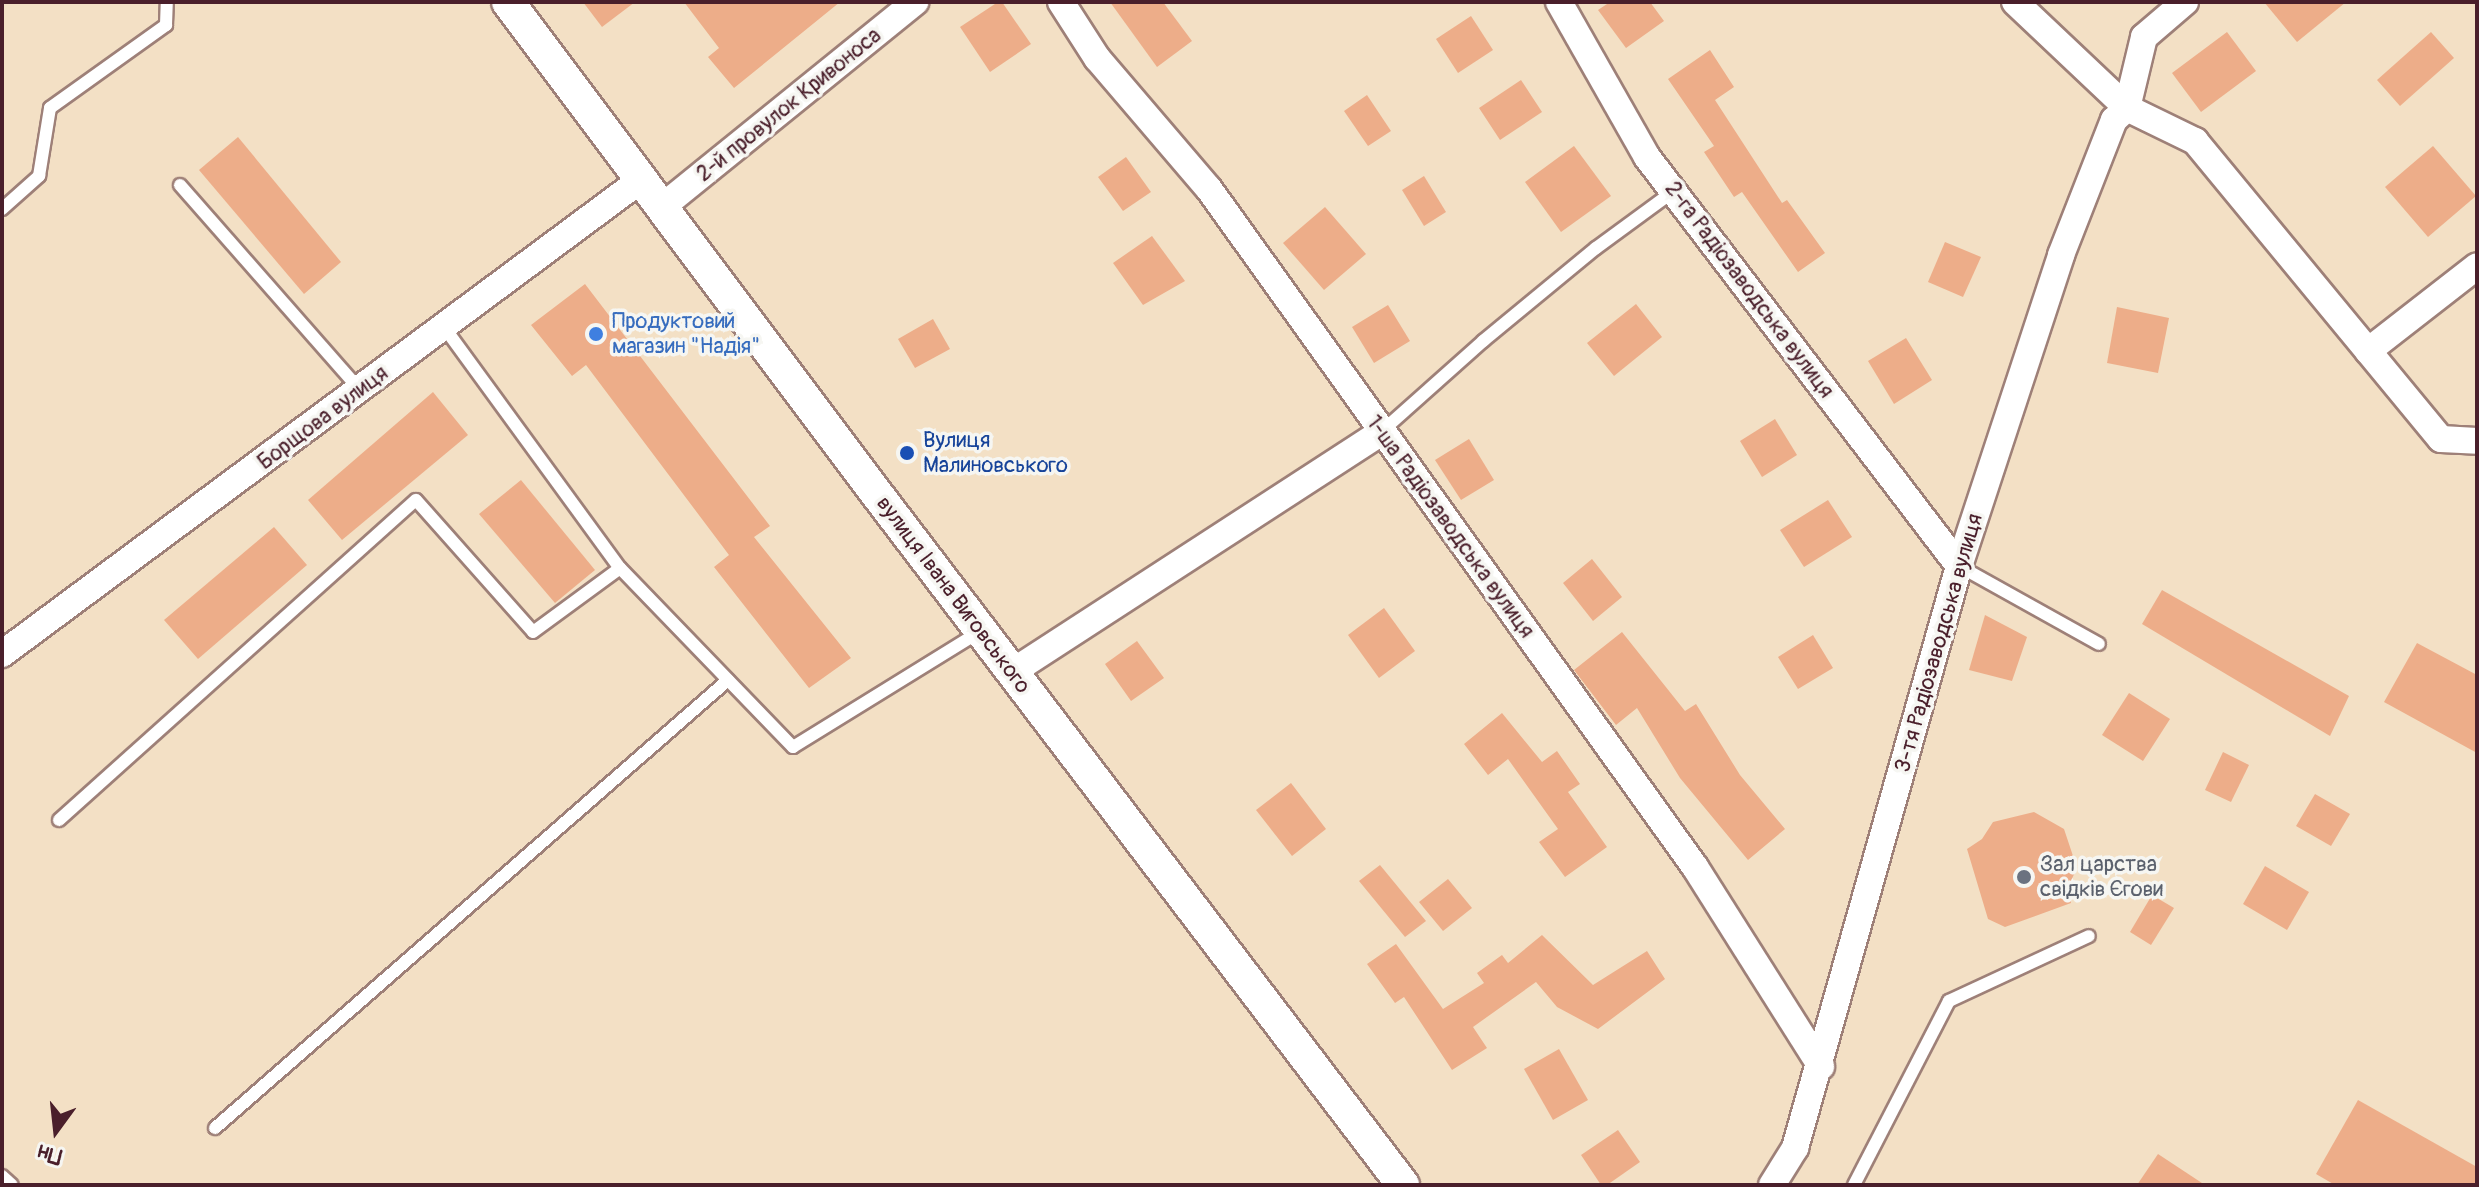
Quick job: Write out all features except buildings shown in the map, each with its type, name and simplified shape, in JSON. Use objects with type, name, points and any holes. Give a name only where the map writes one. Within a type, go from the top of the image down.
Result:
[{"type":"street","name":"вулиця Івана Виговського","points":[[508,2],[1403,1185]]},
{"type":"street","name":"2-й провулок Кривоноса","points":[[662,207],[915,2]]},
{"type":"street","name":"1-ша Радіозаводська вулиця","points":[[1061,2],[1097,58],[1209,189],[1695,867],[1821,1066]]},
{"type":"street","name":"2-га Радіозаводська вулиця","points":[[1559,2],[1647,157],[1959,566]]},
{"type":"street","points":[[2015,2],[2127,108],[2195,141],[2441,439],[2477,441]]},
{"type":"street","name":"3-тя Радіозаводська вулиця","points":[[1772,1185],[1795,1148],[1821,1066],[1959,566],[2061,255],[2114,120],[2127,108],[2144,37],[2185,2]]},
{"type":"street","name":"Борщова вулиця","points":[[2,654],[642,179]]},
{"type":"street","points":[[2368,351],[2477,266]]},
{"type":"street","points":[[1012,672],[1381,432]]},
{"type":"lane","points":[[2,209],[39,176],[50,108],[166,25],[167,2]]},
{"type":"lane","points":[[180,185],[360,390]]},
{"type":"lane","points":[[1381,432],[1505,322],[1596,248],[1674,191]]},
{"type":"lane","points":[[444,327],[620,568],[793,747],[981,631]]},
{"type":"lane","points":[[59,820],[416,500],[533,632],[620,568]]},
{"type":"lane","points":[[1959,566],[2099,644]]},
{"type":"lane","points":[[215,1128],[728,680]]},
{"type":"lane","points":[[1854,1185],[1949,1001],[2089,936]]},
{"type":"lane","points":[[2,1176],[12,1185]]},
{"type":"place","name":"Продуктовий магазин \"Надія\"","points":[[596,334]]},
{"type":"place","name":"Вулиця Малиновського","points":[[907,453]]},
{"type":"place","name":"Зал царства свідків Єгови","points":[[2024,877]]}]
